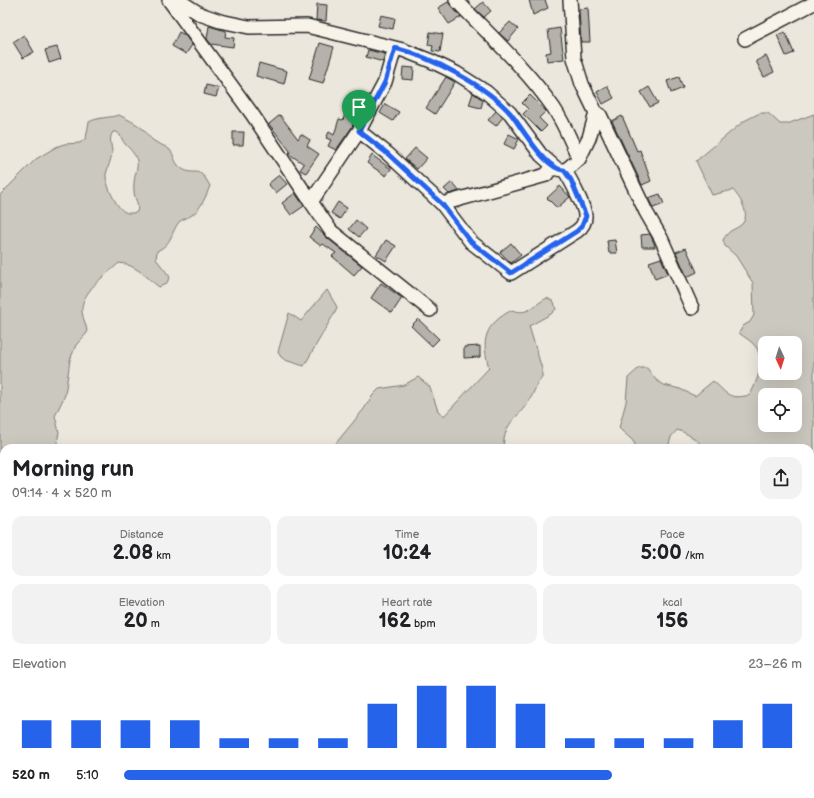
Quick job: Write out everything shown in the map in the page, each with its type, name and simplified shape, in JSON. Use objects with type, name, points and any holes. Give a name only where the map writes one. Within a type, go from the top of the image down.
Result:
[{"type":"street","points":[[169,0],[252,114],[331,230],[430,310]]},
{"type":"street","points":[[178,0],[200,14],[249,27],[307,26],[395,48],[431,61],[456,74],[486,92],[510,114],[541,155],[559,168],[571,180],[586,216],[584,223],[577,231],[511,273],[471,242],[442,204],[388,154],[359,131]]},
{"type":"street","points":[[456,0],[501,45],[553,107],[579,159]]},
{"type":"street","points":[[570,0],[574,58],[582,84],[596,113],[600,115],[646,212],[661,238],[692,308]]},
{"type":"street","points":[[745,39],[814,3]]},
{"type":"street","points":[[311,202],[359,131],[385,82],[395,48]]},
{"type":"street","points":[[442,204],[546,175],[579,159],[589,138],[596,113]]},
{"type":"shaded area","points":[[760,113],[768,113],[780,124],[787,124],[814,114],[814,444],[701,444],[692,437],[677,430],[671,437],[669,444],[635,444],[619,428],[626,402],[628,378],[639,368],[647,368],[656,380],[664,385],[680,389],[695,396],[713,381],[729,395],[737,397],[750,395],[758,374],[758,380],[802,380],[802,336],[758,336],[758,351],[752,343],[739,333],[743,326],[750,322],[754,315],[753,283],[736,256],[725,246],[723,240],[725,236],[742,224],[745,211],[739,197],[733,190],[712,195],[696,161],[744,121]]},
{"type":"shaded area","points":[[119,115],[131,121],[143,129],[152,140],[170,150],[177,164],[181,168],[186,171],[199,173],[206,179],[210,186],[198,209],[192,215],[179,222],[166,245],[157,251],[156,259],[170,277],[166,284],[159,287],[135,268],[119,263],[89,291],[82,305],[83,318],[87,333],[76,345],[70,360],[65,395],[55,416],[59,432],[57,444],[0,444],[0,195],[36,159],[64,144],[80,143],[86,138],[89,122],[96,119]],"holes":[[[113,132],[117,132],[136,157],[137,162],[134,194],[138,209],[137,212],[132,213],[125,212],[118,206],[106,178],[112,153],[111,137]]]},
{"type":"shaded area","points":[[327,290],[337,307],[304,366],[285,360],[278,352],[289,313],[301,321]]},
{"type":"shaded area","points":[[547,298],[554,302],[556,309],[551,314],[529,326],[542,369],[542,377],[538,382],[532,396],[506,431],[503,444],[335,444],[379,389],[404,385],[418,377],[430,387],[438,411],[444,416],[489,368],[485,341],[490,328],[495,321],[512,310],[523,312],[527,311]]},
{"type":"building","points":[[529,0],[545,0],[548,8],[533,15]]},
{"type":"building","points":[[448,2],[461,17],[449,24],[438,8]]},
{"type":"building","points":[[483,2],[491,11],[484,17],[475,9]]},
{"type":"building","points":[[317,4],[327,5],[326,21],[316,20]]},
{"type":"building","points":[[588,8],[590,42],[581,42],[579,9]]},
{"type":"building","points":[[381,15],[395,18],[393,29],[378,26]]},
{"type":"building","points":[[510,22],[518,29],[508,41],[499,33]]},
{"type":"building","points":[[209,26],[226,31],[225,37],[234,38],[233,47],[211,44],[207,39]]},
{"type":"building","points":[[560,28],[564,59],[547,61],[546,53],[551,52],[548,30]]},
{"type":"building","points":[[179,32],[185,35],[192,45],[186,54],[172,46]]},
{"type":"building","points":[[430,32],[443,34],[440,52],[432,51],[433,46],[428,45]]},
{"type":"building","points":[[785,32],[794,53],[786,56],[777,35]]},
{"type":"building","points":[[24,35],[34,52],[23,58],[13,42]]},
{"type":"building","points":[[320,43],[334,47],[323,83],[309,79]]},
{"type":"building","points":[[57,47],[61,59],[49,63],[45,50]]},
{"type":"building","points":[[368,50],[385,54],[383,62],[366,57]]},
{"type":"building","points":[[766,56],[774,72],[764,77],[756,61]]},
{"type":"building","points":[[259,63],[287,71],[284,84],[256,76]]},
{"type":"building","points":[[403,67],[414,68],[413,80],[402,79]]},
{"type":"building","points":[[446,77],[455,82],[435,114],[426,108]]},
{"type":"building","points":[[679,77],[683,88],[671,93],[667,81]]},
{"type":"building","points":[[206,85],[219,88],[216,97],[204,94]]},
{"type":"building","points":[[607,86],[614,98],[603,104],[597,92]]},
{"type":"building","points":[[649,87],[658,103],[650,107],[641,92]]},
{"type":"building","points":[[473,93],[483,100],[481,108],[469,105]]},
{"type":"building","points":[[530,95],[546,111],[539,118],[547,126],[541,132],[523,114],[528,109],[522,103]]},
{"type":"building","points":[[350,98],[365,102],[360,112],[357,111],[352,127],[336,150],[328,146],[331,140],[326,138],[329,132],[334,135],[339,119],[343,120]]},
{"type":"building","points":[[385,104],[399,112],[393,121],[380,113]]},
{"type":"building","points":[[496,111],[503,117],[496,126],[488,120]]},
{"type":"building","points":[[280,115],[298,139],[301,134],[310,140],[307,146],[319,154],[306,173],[300,170],[304,164],[289,154],[290,151],[269,124]]},
{"type":"building","points":[[622,116],[637,151],[640,150],[651,181],[642,185],[612,121]]},
{"type":"building","points":[[233,132],[244,132],[243,145],[233,145]]},
{"type":"building","points":[[509,134],[519,139],[514,149],[504,144]]},
{"type":"building","points":[[415,148],[427,158],[417,169],[405,159]]},
{"type":"building","points":[[372,155],[391,169],[386,176],[367,163]]},
{"type":"building","points":[[279,175],[287,184],[276,193],[268,184]]},
{"type":"building","points":[[452,182],[459,191],[449,194],[444,189]]},
{"type":"building","points":[[560,186],[570,197],[557,208],[547,198]]},
{"type":"building","points":[[295,193],[304,206],[291,215],[282,203]]},
{"type":"building","points":[[660,194],[664,204],[653,208],[648,198]]},
{"type":"building","points":[[338,202],[347,208],[340,219],[331,213]]},
{"type":"building","points":[[356,220],[366,229],[359,237],[349,229]]},
{"type":"building","points":[[316,227],[362,266],[354,275],[332,256],[336,253],[323,244],[321,246],[309,237]]},
{"type":"building","points":[[650,234],[655,247],[642,247],[641,235]]},
{"type":"building","points":[[386,240],[396,246],[386,261],[376,255]]},
{"type":"building","points":[[615,240],[617,253],[609,253],[607,241]]},
{"type":"building","points":[[511,243],[521,255],[511,263],[500,252]]},
{"type":"building","points":[[686,248],[697,272],[687,277],[676,252]]},
{"type":"building","points":[[661,258],[668,274],[655,279],[649,262]]},
{"type":"building","points":[[381,283],[402,298],[392,313],[371,298]]},
{"type":"building","points":[[418,319],[439,339],[432,346],[411,326]]},
{"type":"building","points":[[480,346],[480,357],[464,358],[464,347]]},
{"type":"route","points":[[395,48],[431,61],[486,92],[510,114],[541,155],[557,169],[564,170],[571,180],[586,216],[584,223],[577,231],[511,273],[471,242],[442,204],[388,154],[359,131],[385,82],[395,48]]}]
